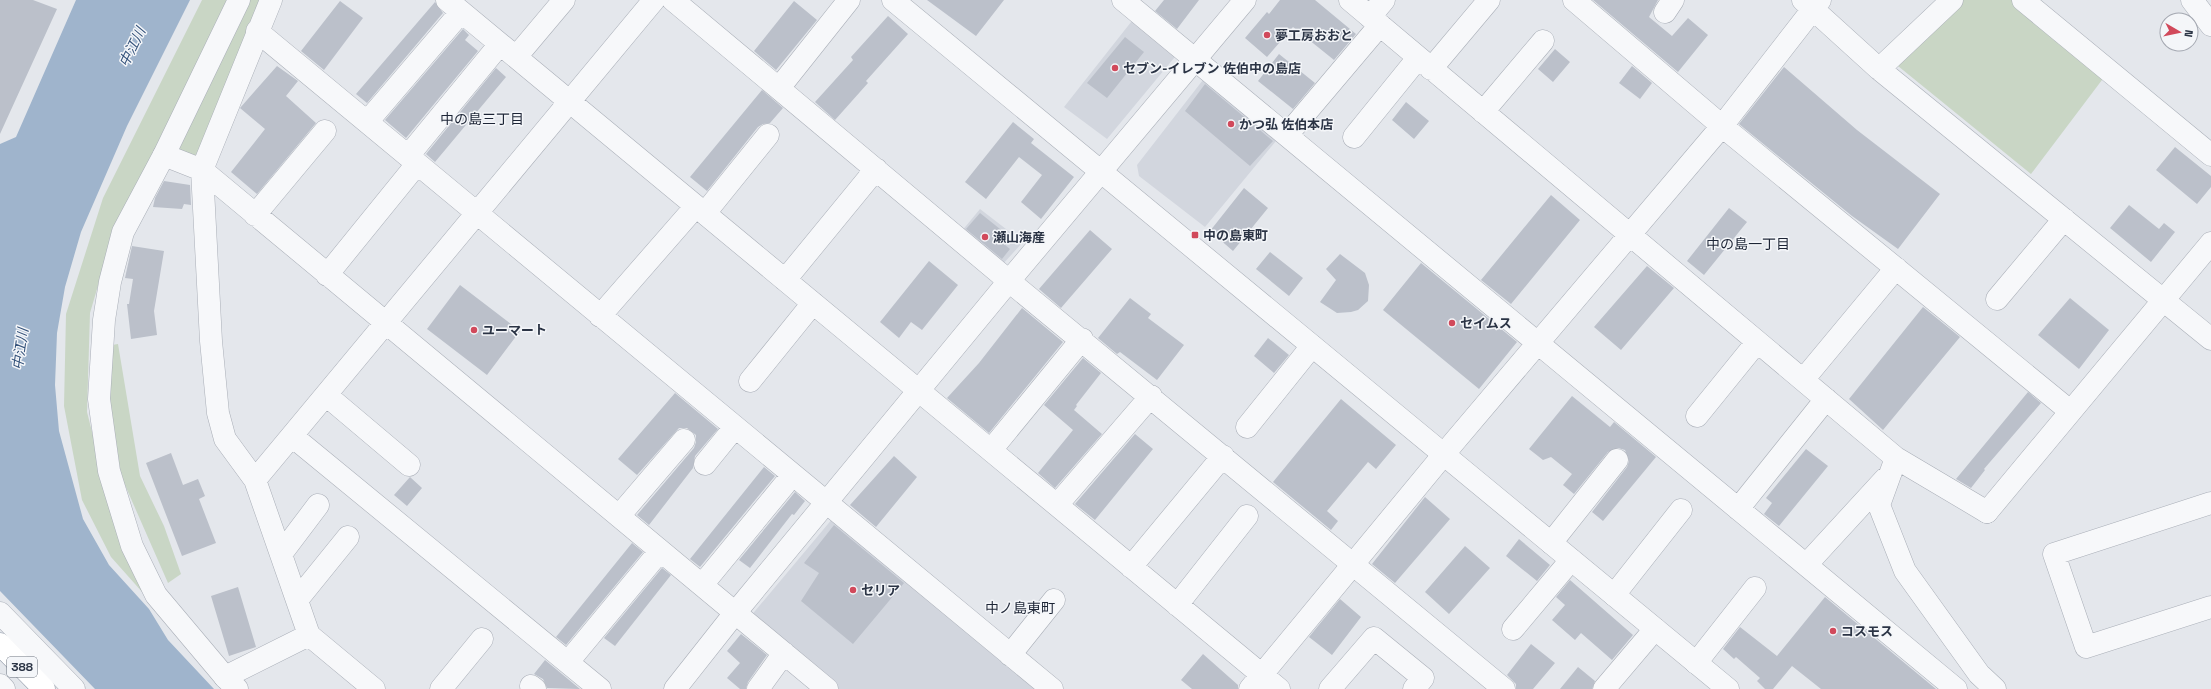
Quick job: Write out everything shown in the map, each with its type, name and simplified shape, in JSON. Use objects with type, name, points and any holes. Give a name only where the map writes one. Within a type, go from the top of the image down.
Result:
[{"type":"highway","name":"388","points":[[0,644],[44,689]]},
{"type":"street","points":[[239,0],[121,240],[110,282],[104,320],[99,399],[109,471],[132,546],[156,595],[231,683],[309,635]]},
{"type":"street","points":[[271,0],[257,31],[202,170],[211,341],[218,413],[225,440],[255,480],[309,635],[374,689]]},
{"type":"street","points":[[327,274],[413,160],[508,50],[564,0]]},
{"type":"street","points":[[255,480],[654,0]]},
{"type":"street","points":[[673,0],[876,168],[1009,281],[1082,339],[1504,689]]},
{"type":"street","points":[[779,88],[850,0]]},
{"type":"street","points":[[893,0],[1728,689]]},
{"type":"street","points":[[1124,0],[1956,689]]},
{"type":"street","points":[[675,689],[735,613],[920,392],[1009,281],[1102,172],[1244,0]]},
{"type":"street","points":[[1350,0],[1826,399],[1893,465],[1987,512],[2211,242]]},
{"type":"street","points":[[1287,135],[1375,21],[1384,0]]},
{"type":"street","points":[[1354,137],[1425,63],[1489,0]]},
{"type":"street","points":[[1574,0],[1722,126],[2070,411]]},
{"type":"street","points":[[1879,69],[1952,0]]},
{"type":"street","points":[[2023,0],[2211,155]]},
{"type":"street","points":[[2192,0],[2211,25]]},
{"type":"street","points":[[1256,682],[1444,455],[1722,126],[1812,3],[1879,69],[2163,298],[2211,339]]},
{"type":"street","points":[[367,122],[454,6],[1177,605],[1256,682],[1279,689]]},
{"type":"street","points":[[257,31],[1052,689]]},
{"type":"street","points":[[1483,112],[1543,41]]},
{"type":"street","points":[[255,215],[325,131]]},
{"type":"street","points":[[600,316],[768,135]]},
{"type":"street","points":[[164,155],[202,170],[827,689]]},
{"type":"street","points":[[785,280],[876,168]]},
{"type":"street","points":[[1997,299],[2064,218]]},
{"type":"street","points":[[1803,380],[1896,268]]},
{"type":"street","points":[[750,381],[813,304]]},
{"type":"street","points":[[991,450],[1082,339]]},
{"type":"street","points":[[1697,416],[1757,342]]},
{"type":"street","points":[[1247,426],[1312,346]]},
{"type":"street","points":[[326,395],[409,465]]},
{"type":"street","points":[[1057,505],[1151,396]]},
{"type":"street","points":[[1738,509],[1826,399]]},
{"type":"street","points":[[705,464],[735,427]]},
{"type":"street","points":[[292,436],[600,689]]},
{"type":"street","points":[[619,516],[684,440]]},
{"type":"street","points":[[1131,567],[1223,456]]},
{"type":"street","points":[[1551,543],[1617,460]]},
{"type":"street","points":[[1806,565],[1893,465]]},
{"type":"street","points":[[1893,465],[1879,505],[1905,571],[1979,674],[1995,689]]},
{"type":"street","points":[[702,585],[785,484]]},
{"type":"street","points":[[2211,503],[2054,554],[2086,647],[2211,607]]},
{"type":"street","points":[[281,554],[318,505]]},
{"type":"street","points":[[1614,595],[1681,510]]},
{"type":"street","points":[[1177,605],[1247,516]]},
{"type":"street","points":[[297,600],[348,537]]},
{"type":"street","points":[[568,662],[660,551]]},
{"type":"street","points":[[1513,629],[1571,560]]},
{"type":"street","points":[[1696,663],[1755,588]]},
{"type":"street","points":[[1010,655],[1054,600]]},
{"type":"street","points":[[0,613],[74,689]]},
{"type":"street","points":[[1604,689],[1655,629]]},
{"type":"street","points":[[441,689],[482,638]]},
{"type":"street","points":[[1330,689],[1374,638],[1423,678],[1414,689]]},
{"type":"street","points":[[758,689],[784,653]]},
{"type":"street","points":[[1962,689],[1979,674]]},
{"type":"street","points":[[0,685],[4,689]]},
{"type":"shaded area","points":[[1135,17],[1179,52],[1107,139],[1064,107]]},
{"type":"shaded area","points":[[1206,76],[1280,136],[1205,227],[1139,176],[1137,165]]},
{"type":"shaded area","name":"瀬山海産","points":[[980,209],[1023,242],[1002,265],[961,232]]},
{"type":"shaded area","points":[[833,518],[1040,689],[839,689],[750,617]]},
{"type":"green space","points":[[202,0],[231,0],[112,238],[90,313],[87,412],[113,515],[151,602],[111,557],[82,500],[64,406],[66,314],[103,198]]},
{"type":"green space","points":[[250,0],[264,0],[201,159],[176,148]]},
{"type":"green space","points":[[1961,0],[2015,0],[2105,76],[2031,174],[1898,66]]},
{"type":"green space","points":[[118,344],[140,476],[164,526],[181,574],[168,583],[121,476],[109,397],[112,345]]},
{"type":"water","name":"中江川","points":[[76,0],[190,0],[127,126],[81,232],[65,287],[57,333],[55,385],[59,431],[83,519],[109,565],[149,609],[168,640],[214,689],[95,689],[0,591],[0,144],[16,137]]},
{"type":"building","points":[[0,0],[33,0],[57,9],[0,134]]},
{"type":"building","points":[[927,0],[1004,0],[976,36]]},
{"type":"building","points":[[1164,0],[1199,0],[1177,29],[1155,11]]},
{"type":"building","points":[[1280,0],[1315,0],[1356,34],[1334,60],[1293,27],[1267,57],[1245,38],[1267,12],[1269,14]]},
{"type":"building","points":[[1593,0],[1658,0],[1649,17],[1672,36],[1688,18],[1708,35],[1678,72]]},
{"type":"building","points":[[340,1],[363,18],[324,70],[301,51]]},
{"type":"building","points":[[794,1],[817,20],[776,70],[754,51]]},
{"type":"building","points":[[435,2],[443,13],[367,103],[356,94]]},
{"type":"building","points":[[888,16],[908,34],[866,81],[868,83],[835,120],[815,102],[853,60],[851,57]]},
{"type":"building","points":[[463,29],[469,35],[465,40],[478,51],[406,138],[385,120]]},
{"type":"building","name":"セブン-イレブン 佐伯中の島店","points":[[1125,37],[1144,52],[1107,98],[1087,83]]},
{"type":"building","points":[[1555,49],[1570,62],[1553,82],[1538,69]]},
{"type":"building","points":[[1279,54],[1315,83],[1293,109],[1258,81]]},
{"type":"building","points":[[277,66],[298,81],[286,96],[316,123],[257,194],[231,172],[265,129],[240,108]]},
{"type":"building","points":[[1632,66],[1652,83],[1640,99],[1619,83]]},
{"type":"building","points":[[1784,67],[1857,130],[1940,194],[1898,249],[1852,216],[1739,124]]},
{"type":"building","points":[[496,68],[506,77],[435,162],[426,154]]},
{"type":"building","name":"かつ弘 佐伯本店","points":[[1205,84],[1273,141],[1250,166],[1185,111]]},
{"type":"building","points":[[762,90],[783,108],[770,123],[763,124],[758,127],[707,191],[690,177]]},
{"type":"building","points":[[1406,102],[1429,121],[1414,139],[1392,120]]},
{"type":"building","points":[[1013,122],[1034,139],[1031,143],[1074,177],[1041,219],[1021,202],[1042,175],[1019,157],[986,199],[965,182]]},
{"type":"building","points":[[2175,147],[2211,176],[2211,187],[2197,204],[2156,170]]},
{"type":"building","points":[[164,181],[190,185],[191,205],[184,204],[182,209],[153,207],[155,198]]},
{"type":"building","points":[[1244,188],[1268,208],[1233,251],[1210,231]]},
{"type":"building","points":[[1551,195],[1580,220],[1511,304],[1481,280]]},
{"type":"building","points":[[2129,205],[2159,229],[2164,223],[2175,232],[2151,262],[2110,228]]},
{"type":"building","points":[[1729,208],[1747,222],[1704,275],[1687,261]]},
{"type":"building","name":"瀬山海産","points":[[980,213],[1005,233],[999,240],[1010,249],[1002,259],[966,229]]},
{"type":"building","points":[[1090,230],[1112,249],[1061,308],[1039,289]]},
{"type":"building","points":[[132,246],[164,251],[154,311],[157,335],[131,339],[127,304],[129,304],[133,279],[125,278]]},
{"type":"building","points":[[1270,252],[1303,278],[1289,296],[1256,269]]},
{"type":"building","points":[[1340,254],[1365,273],[1369,285],[1368,301],[1358,310],[1337,313],[1320,302],[1336,280],[1326,269]]},
{"type":"building","points":[[929,261],[958,285],[922,330],[911,322],[899,338],[880,322]]},
{"type":"building","name":"セイムス","points":[[1421,263],[1517,342],[1479,389],[1383,310]]},
{"type":"building","points":[[1647,266],[1674,288],[1621,350],[1594,327]]},
{"type":"building","name":"ユーマート","points":[[460,285],[520,331],[487,375],[427,329]]},
{"type":"building","points":[[1130,298],[1151,314],[1148,318],[1184,345],[1157,380],[1120,352],[1117,354],[1098,338]]},
{"type":"building","points":[[2070,298],[2109,330],[2079,369],[2038,335]]},
{"type":"building","points":[[1923,307],[1960,337],[1883,430],[1849,399]]},
{"type":"building","points":[[1022,308],[1063,342],[989,433],[947,398],[979,363]]},
{"type":"building","points":[[1268,338],[1289,355],[1274,373],[1254,356]]},
{"type":"building","points":[[1083,358],[1101,373],[1076,405],[1077,406],[1074,410],[1102,434],[1055,488],[1038,473],[1073,430],[1044,405]]},
{"type":"building","points":[[2028,392],[2041,403],[1984,469],[1985,470],[1971,488],[1956,479]]},
{"type":"building","points":[[675,393],[718,429],[695,456],[693,468],[649,525],[637,515],[694,448],[696,435],[687,428],[679,428],[637,475],[618,459]]},
{"type":"building","points":[[1572,396],[1610,427],[1614,422],[1656,457],[1603,521],[1592,512],[1627,467],[1629,461],[1625,450],[1618,448],[1608,452],[1574,494],[1563,485],[1572,474],[1551,457],[1543,460],[1529,449]]},
{"type":"building","points":[[1341,399],[1396,445],[1376,469],[1368,462],[1327,511],[1338,521],[1331,530],[1273,482]]},
{"type":"building","points":[[1135,434],[1153,449],[1095,520],[1075,504]]},
{"type":"building","points":[[1806,449],[1828,466],[1779,526],[1764,514],[1772,503],[1766,498]]},
{"type":"building","points":[[171,453],[183,485],[198,479],[205,496],[199,499],[216,543],[182,556],[146,463]]},
{"type":"building","points":[[894,456],[917,477],[876,527],[850,505]]},
{"type":"building","points":[[764,467],[775,476],[700,567],[690,559]]},
{"type":"building","points":[[410,477],[422,488],[407,506],[394,495]]},
{"type":"building","points":[[795,492],[805,501],[794,515],[792,514],[750,568],[739,560]]},
{"type":"building","points":[[1425,497],[1450,519],[1395,583],[1372,564]]},
{"type":"building","name":"セリア","points":[[834,525],[904,583],[853,644],[801,601],[819,573],[804,563]]},
{"type":"building","points":[[1519,539],[1550,565],[1537,581],[1506,556]]},
{"type":"building","points":[[632,543],[643,552],[566,645],[556,637]]},
{"type":"building","points":[[1465,546],[1490,568],[1449,614],[1425,592]]},
{"type":"building","points":[[662,568],[671,575],[615,646],[604,638]]},
{"type":"building","points":[[1570,580],[1633,635],[1612,660],[1581,633],[1575,640],[1552,620],[1565,605],[1556,597]]},
{"type":"building","points":[[238,587],[256,647],[229,656],[211,596]]},
{"type":"building","name":"コスモス","points":[[1825,597],[1936,689],[1821,689],[1792,666],[1773,689],[1765,689],[1757,681],[1760,678],[1736,657],[1734,659],[1723,649],[1740,627],[1777,656]]},
{"type":"building","points":[[1340,599],[1361,617],[1332,655],[1309,637]]},
{"type":"building","points":[[741,634],[767,655],[748,682],[746,689],[740,689],[727,678],[740,663],[727,651]]},
{"type":"building","points":[[1531,644],[1555,663],[1533,689],[1516,689],[1516,684],[1507,675]]},
{"type":"building","points":[[1203,654],[1238,685],[1238,689],[1192,689],[1181,680]]},
{"type":"building","points":[[545,660],[580,689],[547,688],[543,679],[534,674]]},
{"type":"building","points":[[1578,667],[1595,681],[1592,689],[1560,689]]},
{"type":"place","name":"夢工房おおと","points":[[1267,35]]},
{"type":"place","name":"セブン-イレブン 佐伯中の島店","points":[[1115,68]]},
{"type":"place","name":"かつ弘 佐伯本店","points":[[1231,124]]},
{"type":"place","name":"中の島東町","points":[[1195,235]]},
{"type":"place","name":"瀬山海産","points":[[985,237]]},
{"type":"place","name":"セイムス","points":[[1452,323]]},
{"type":"place","name":"ユーマート","points":[[474,330]]},
{"type":"place","name":"セリア","points":[[853,590]]},
{"type":"place","name":"コスモス","points":[[1833,631]]},
{"type":"district","name":"中の島三丁目","points":[[482,119]]},
{"type":"district","name":"中の島一丁目","points":[[1748,244]]},
{"type":"district","name":"中ノ島東町","points":[[1020,608]]}]
